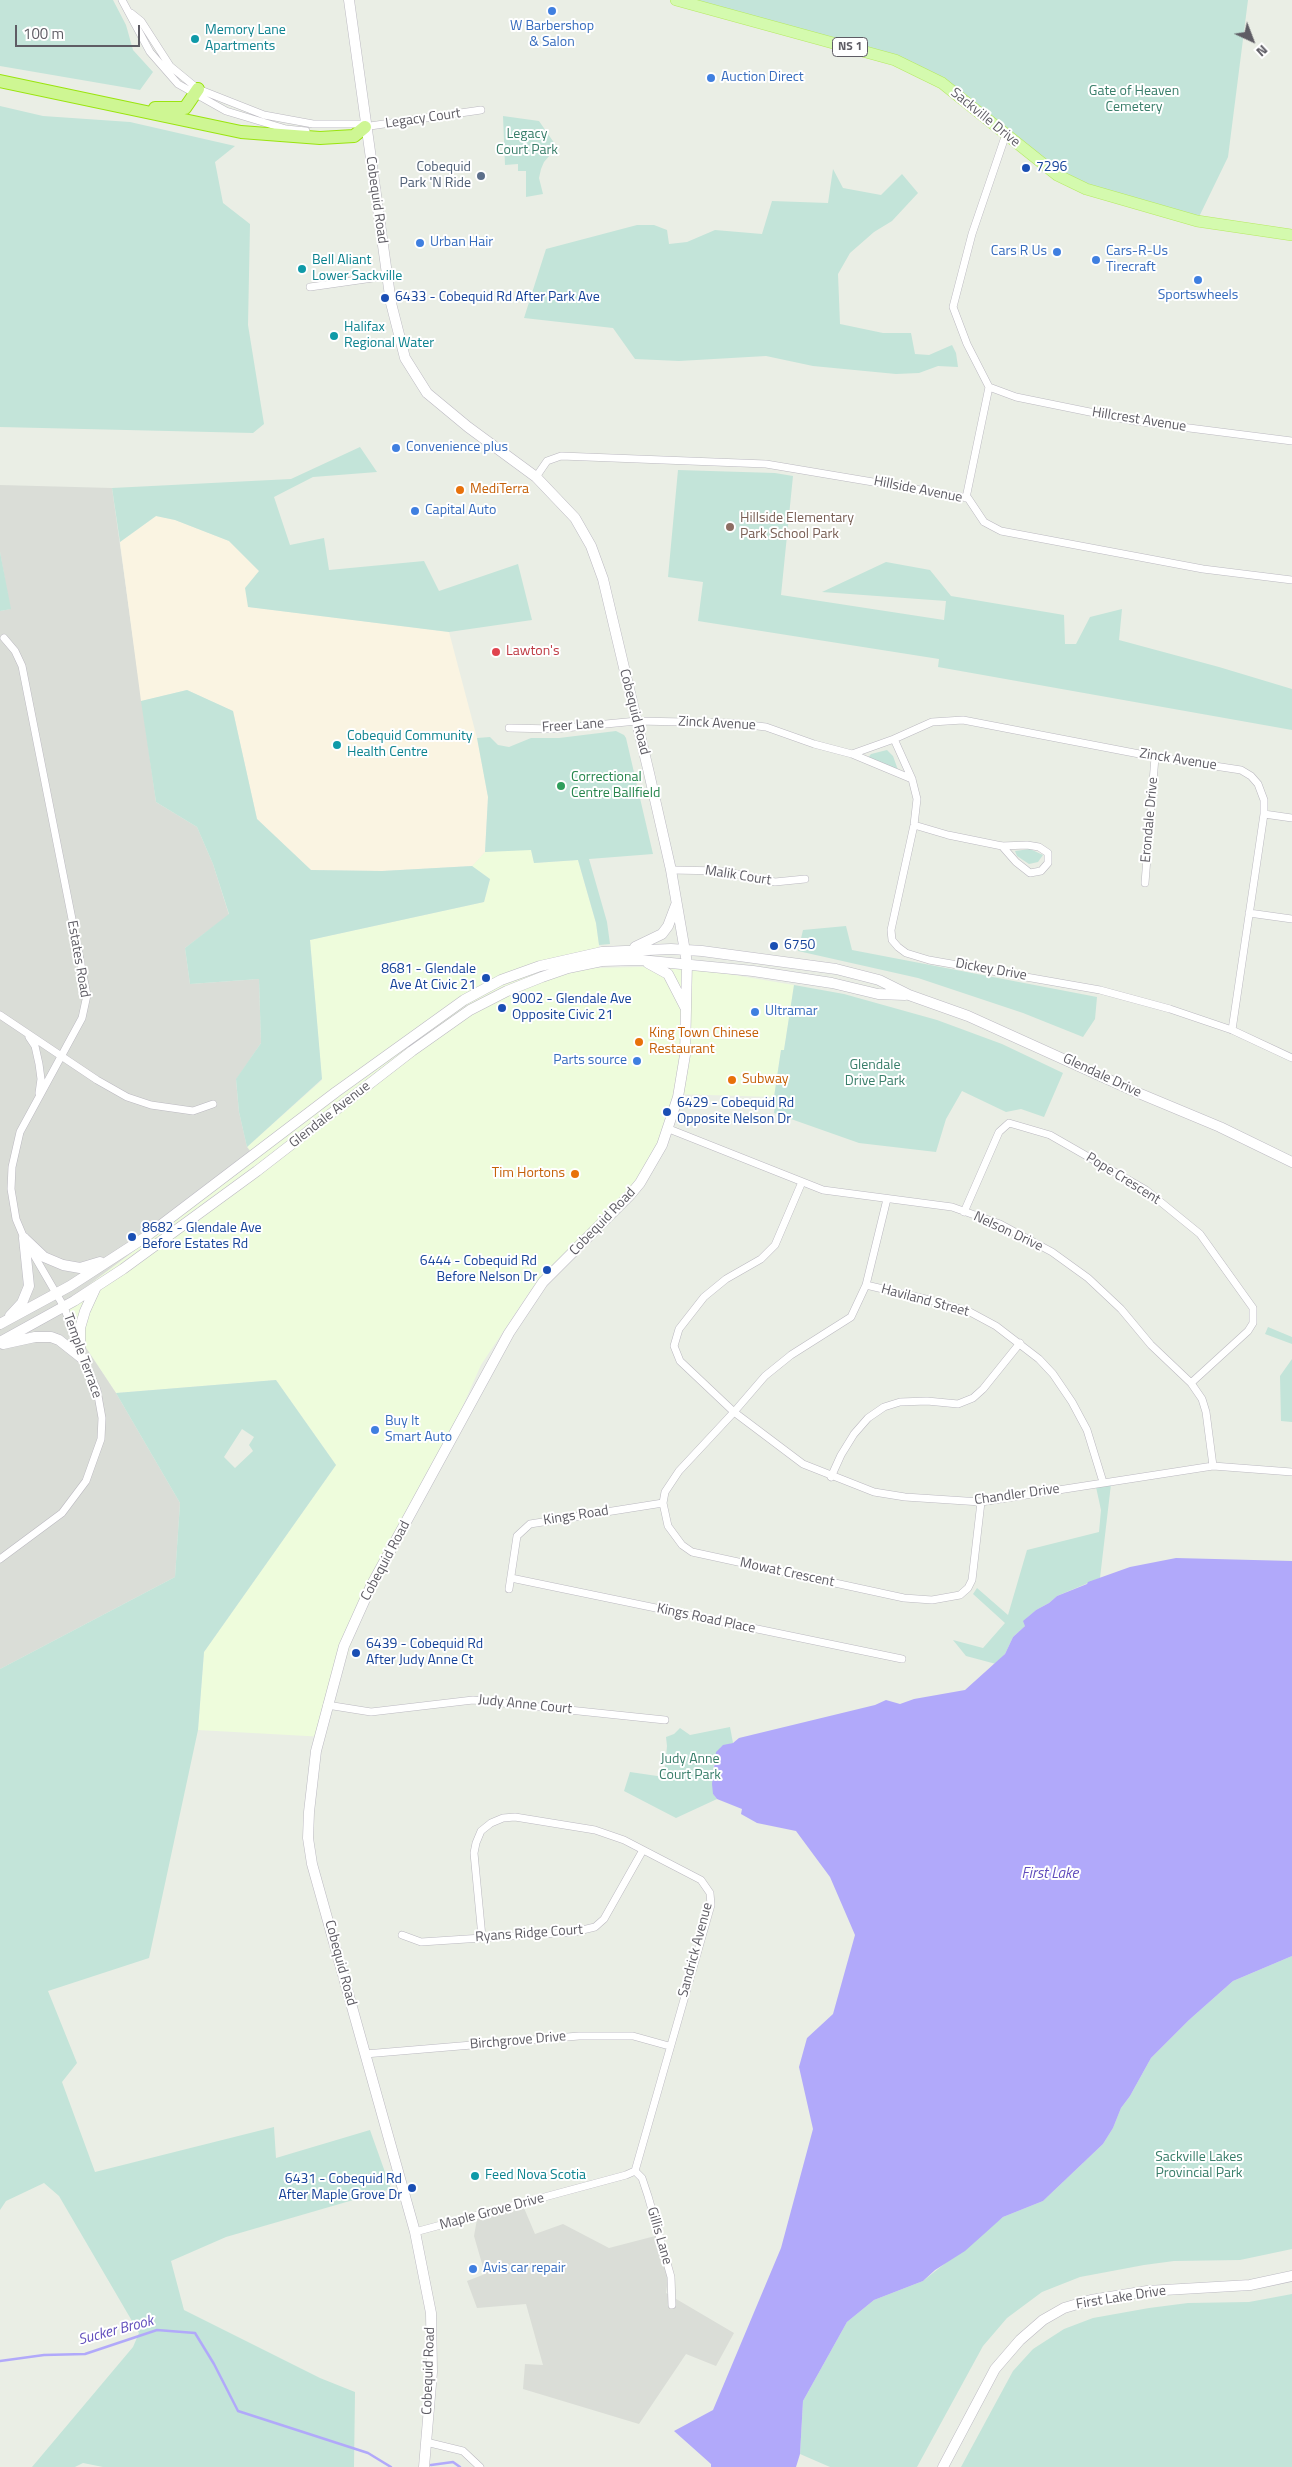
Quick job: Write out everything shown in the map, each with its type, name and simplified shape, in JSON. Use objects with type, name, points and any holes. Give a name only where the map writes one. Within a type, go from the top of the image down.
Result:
[{"type":"highway","points":[[0,81],[241,132],[320,138],[354,136],[365,127]]},
{"type":"highway","points":[[127,108],[185,108],[196,92]]},
{"type":"main road","name":"Cobequid Road","points":[[349,0],[365,127],[391,303],[405,358],[427,393],[468,427],[536,477],[575,518],[591,546],[603,579],[671,870],[686,963],[687,1010],[685,1055],[678,1097],[669,1129],[640,1183],[543,1282],[509,1333],[371,1586],[344,1646],[327,1705],[312,1779],[308,1838],[312,1864],[415,2232],[431,2313],[432,2372],[424,2467]]},
{"type":"main road","name":"Sackville Drive","points":[[676,0],[895,60],[942,83],[1057,175],[1086,189],[1197,221],[1292,235]]},
{"type":"main road","points":[[630,950],[655,940],[662,934],[668,926],[676,904]]},
{"type":"main road","name":"Glendale Avenue","points":[[0,1324],[56,1294],[144,1238],[350,1081],[464,1000],[501,980],[568,958],[630,950],[685,949]]},
{"type":"main road","name":"Glendale Drive","points":[[685,949],[836,969],[879,980],[909,995],[968,1016],[1017,1037],[1136,1092],[1220,1127],[1292,1162]]},
{"type":"main road","points":[[640,960],[668,974],[687,1010]]},
{"type":"main road","name":"Glendale Avenue","points":[[0,1343],[96,1287],[217,1201],[412,1051],[470,1010],[507,991],[568,968],[602,961],[640,960],[686,963]]},
{"type":"main road","name":"Glendale Drive","points":[[686,963],[824,982],[878,994],[909,995]]},
{"type":"main road","points":[[24,1238],[44,1257],[63,1265],[80,1268],[115,1257]]},
{"type":"main road","points":[[0,1324],[22,1303],[29,1286],[24,1238]]},
{"type":"main road","points":[[82,1354],[80,1328],[85,1310],[96,1287]]},
{"type":"main road","points":[[0,1343],[35,1337],[51,1337],[82,1354]]},
{"type":"main road","name":"First Lake Drive","points":[[943,2467],[995,2369],[1020,2340],[1043,2320],[1064,2308],[1091,2300],[1147,2291],[1250,2285],[1292,2276]]},
{"type":"street","name":"Legacy Court","points":[[122,0],[150,52],[178,84],[196,92],[226,111],[286,129],[325,133],[481,110]]},
{"type":"street","points":[[966,498],[989,387],[967,344],[953,307],[972,234],[1006,134]]},
{"type":"street","points":[[310,287],[387,276]]},
{"type":"street","name":"Hillcrest Avenue","points":[[989,387],[1016,397],[1134,421],[1292,441]]},
{"type":"street","name":"Hillside Avenue","points":[[536,477],[547,461],[561,456],[766,464],[966,498],[984,522],[1001,531],[1203,569],[1292,580]]},
{"type":"street","name":"Estates Road","points":[[4,638],[15,651],[22,666],[87,995],[82,1018],[20,1132],[12,1167],[11,1189],[16,1218],[24,1238],[56,1294]]},
{"type":"street","name":"Zinck Avenue","points":[[852,754],[894,739],[932,722],[963,720],[1155,757],[1241,770],[1251,776],[1258,784],[1264,800],[1264,814],[1232,1030]]},
{"type":"street","name":"Freer Lane","points":[[509,728],[554,729],[637,721]]},
{"type":"street","name":"Zinck Avenue","points":[[637,721],[732,723],[766,727],[814,744],[852,754],[912,779]]},
{"type":"street","name":"Dickey Drive","points":[[894,739],[912,779],[917,800],[914,825],[891,930],[892,940],[906,953],[929,960],[1100,990],[1170,1009],[1232,1030],[1292,1058]]},
{"type":"street","name":"Erondale Drive","points":[[1145,883],[1155,757]]},
{"type":"street","points":[[1264,814],[1292,818]]},
{"type":"street","points":[[914,825],[948,836],[1002,846],[1027,845],[1039,847],[1048,853],[1048,863],[1040,870],[1030,872],[1016,862],[1002,846]]},
{"type":"street","name":"Malik Court","points":[[671,870],[722,872],[775,882],[805,879]]},
{"type":"street","points":[[1249,913],[1292,919]]},
{"type":"street","points":[[0,1015],[97,1080],[127,1097],[151,1106],[193,1111],[213,1104]]},
{"type":"street","points":[[26,1032],[35,1046],[39,1064],[41,1079],[36,1102]]},
{"type":"street","name":"Pope Crescent","points":[[964,1212],[999,1132],[1009,1123],[1050,1135],[1146,1190],[1200,1234],[1253,1308],[1253,1323],[1248,1331],[1191,1383]]},
{"type":"street","name":"Nelson Drive","points":[[669,1129],[823,1190],[952,1207],[1000,1224],[1043,1247],[1088,1278],[1121,1309],[1151,1345],[1191,1383],[1202,1399],[1206,1412],[1213,1466]]},
{"type":"street","name":"Chandler Drive","points":[[802,1182],[775,1245],[761,1259],[726,1279],[704,1297],[678,1329],[674,1346],[680,1361],[734,1412],[803,1464],[874,1492],[981,1502],[1213,1466],[1292,1472]]},
{"type":"street","points":[[663,1503],[665,1492],[679,1471],[765,1376],[791,1355],[851,1317],[866,1285],[887,1199]]},
{"type":"street","name":"Haviland Street","points":[[866,1285],[934,1300],[970,1312],[996,1326],[1020,1343],[1053,1374],[1072,1402],[1087,1430],[1103,1482]]},
{"type":"street","name":"Temple Terrace","points":[[0,1559],[62,1513],[86,1481],[101,1439],[102,1418],[97,1390],[64,1307],[56,1294]]},
{"type":"street","points":[[831,1476],[841,1455],[868,1418],[884,1407],[900,1402],[927,1401],[958,1404],[973,1398],[983,1389],[1020,1343]]},
{"type":"street","name":"Mowat Crescent","points":[[663,1503],[668,1526],[682,1545],[692,1552],[904,1598],[942,1600],[960,1595],[968,1588],[972,1580],[981,1502]]},
{"type":"street","name":"Kings Road","points":[[509,1589],[517,1536],[530,1524],[663,1503]]},
{"type":"street","name":"Kings Road Place","points":[[511,1578],[902,1659]]},
{"type":"street","name":"Judy Anne Court","points":[[327,1705],[371,1712],[473,1700],[664,1720]]},
{"type":"street","name":"Sandrick Avenue","points":[[482,1937],[474,1853],[482,1831],[491,1823],[503,1818],[515,1817],[595,1830],[624,1840],[701,1880],[707,1886],[711,1900],[635,2171]]},
{"type":"street","name":"Ryans Ridge Court","points":[[402,1936],[421,1942],[574,1932],[595,1927],[604,1920],[643,1850]]},
{"type":"street","name":"Birchgrove Drive","points":[[365,2054],[579,2036],[633,2036],[669,2046]]},
{"type":"street","name":"Maple Grove Drive","points":[[415,2232],[635,2171]]},
{"type":"street","name":"Gillis Lane","points":[[635,2171],[642,2178],[671,2277],[672,2305]]},
{"type":"street","points":[[426,2442],[463,2451],[480,2467]]},
{"type":"shaded area","points":[[0,485],[112,488],[156,802],[197,827],[213,864],[229,915],[185,948],[190,984],[259,979],[261,1043],[236,1080],[239,1112],[247,1147],[257,1159],[59,1307],[116,1393],[180,1503],[175,1577],[0,1669],[0,611],[10,609],[0,552]]},
{"type":"shaded area","points":[[156,516],[175,520],[229,541],[259,571],[249,607],[449,632],[477,738],[488,797],[485,852],[472,866],[382,871],[311,870],[257,819],[233,711],[187,690],[141,701],[120,542]]},
{"type":"shaded area","points":[[531,849],[534,863],[578,860],[596,923],[599,945],[597,968],[680,966],[794,985],[784,1050],[781,1050],[774,1097],[674,1094],[666,1134],[639,1180],[605,1217],[532,1288],[481,1365],[440,1457],[368,1593],[343,1668],[325,1737],[198,1730],[204,1652],[336,1465],[276,1380],[116,1393],[59,1307],[257,1159],[247,1147],[322,1080],[310,940],[484,902],[490,879],[472,866],[485,852]]},
{"type":"shaded area","points":[[524,2208],[535,2234],[563,2224],[609,2248],[659,2235],[669,2273],[666,2293],[734,2333],[716,2366],[686,2354],[639,2424],[523,2389],[525,2364],[543,2365],[526,2304],[477,2308],[467,2281],[485,2274],[474,2236],[477,2219]]},
{"type":"green space","points":[[0,0],[113,0],[126,25],[133,50],[153,72],[140,90],[0,66]]},
{"type":"green space","name":"Gate of Heaven Cemetery","points":[[676,0],[1248,0],[1228,157],[1197,221],[1057,175],[970,104],[895,60]]},
{"type":"green space","points":[[0,106],[43,116],[130,122],[235,146],[215,162],[223,203],[250,224],[248,325],[264,424],[253,433],[0,427]]},
{"type":"green space","name":"Legacy Court Park","points":[[503,116],[539,121],[557,147],[544,162],[541,169],[539,178],[543,194],[526,197],[526,171],[518,171],[518,164],[505,165]]},
{"type":"green space","points":[[833,169],[843,188],[881,195],[902,174],[918,193],[892,221],[874,232],[850,253],[838,274],[840,324],[883,333],[911,333],[915,354],[929,355],[952,345],[956,353],[958,367],[938,366],[919,373],[896,374],[813,366],[766,356],[679,361],[635,359],[613,328],[524,318],[546,249],[637,225],[654,225],[667,230],[669,244],[687,242],[715,230],[762,234],[772,201],[828,203]]},
{"type":"green space","points":[[360,447],[377,472],[313,477],[274,497],[290,545],[324,538],[329,570],[424,561],[439,591],[518,564],[532,620],[449,632],[248,607],[245,588],[259,571],[229,541],[175,520],[156,516],[120,542],[112,488],[291,479]]},
{"type":"green space","points":[[678,470],[775,473],[793,476],[781,595],[944,620],[946,601],[822,592],[886,562],[930,570],[951,596],[1064,615],[1065,644],[1076,644],[1090,617],[1122,609],[1119,640],[1292,689],[1292,730],[938,667],[939,659],[698,621],[703,582],[668,577]]},
{"type":"green space","points":[[0,552],[11,609],[0,611]]},
{"type":"green space","points":[[187,690],[233,711],[257,819],[311,870],[382,871],[472,866],[490,879],[484,902],[310,940],[322,1079],[247,1147],[239,1112],[236,1079],[261,1043],[259,979],[190,984],[185,948],[229,914],[213,864],[197,827],[156,802],[141,701]]},
{"type":"green space","points":[[616,731],[626,738],[653,854],[589,859],[607,922],[610,944],[599,945],[596,923],[578,860],[534,863],[531,850],[485,852],[488,797],[477,738],[490,737],[498,745],[509,747],[531,738],[559,738]]},
{"type":"green space","points":[[887,750],[893,756],[898,770],[867,759],[871,754]]},
{"type":"green space","points":[[1030,849],[1043,855],[1038,862],[1029,864],[1017,856],[1015,851]]},
{"type":"green space","points":[[846,926],[852,950],[1097,997],[1095,1019],[1083,1037],[1023,1013],[918,978],[798,951],[803,930]]},
{"type":"green space","name":"Glendale Drive Park","points":[[794,985],[844,994],[937,1020],[1002,1044],[1063,1073],[1044,1117],[1021,1109],[1006,1112],[962,1091],[946,1119],[936,1152],[859,1143],[774,1113],[776,1097],[774,1097],[781,1050],[784,1050]]},
{"type":"green space","points":[[1268,1327],[1292,1337],[1292,1344],[1265,1334]]},
{"type":"green space","points":[[1292,1359],[1292,1422],[1281,1421],[1280,1376]]},
{"type":"green space","points":[[276,1380],[336,1465],[204,1652],[198,1730],[149,1958],[48,1991],[77,2063],[62,2082],[95,2172],[274,2127],[276,2158],[370,2130],[391,2189],[226,2237],[171,2261],[184,2310],[320,2378],[355,2392],[354,2467],[103,2467],[83,2463],[75,2467],[32,2467],[133,2347],[139,2333],[59,2196],[44,2183],[6,2201],[0,2210],[0,1669],[175,1577],[180,1503],[116,1393]],"holes":[[[242,1429],[254,1437],[249,1445],[253,1451],[235,1468],[224,1457]]]},
{"type":"green space","points":[[1111,1484],[1100,1578],[1057,1596],[1036,1610],[1028,1617],[1025,1626],[1013,1637],[1005,1654],[996,1664],[966,1656],[953,1640],[983,1648],[1005,1623],[973,1594],[977,1588],[1008,1615],[1027,1550],[1099,1532],[1101,1510],[1096,1487]]},
{"type":"green space","name":"Judy Anne Court Park","points":[[730,1727],[733,1743],[721,1747],[714,1760],[713,1794],[717,1799],[676,1818],[624,1791],[630,1772],[664,1777],[666,1737],[674,1734],[680,1728],[690,1735]]},
{"type":"green space","name":"Sackville Lakes Provincial Park","points":[[1292,1956],[1292,2249],[1240,2260],[1174,2261],[1144,2265],[1080,2277],[1042,2292],[1007,2318],[983,2346],[917,2467],[830,2467],[800,2454],[803,2401],[847,2322],[874,2300],[923,2281],[1003,2217],[1043,2201],[1103,2144],[1113,2128],[1121,2108],[1130,2096],[1151,2058],[1189,2020],[1233,1981]]},
{"type":"green space","points":[[1292,2294],[1292,2467],[961,2467],[1013,2371],[1033,2349],[1064,2329],[1093,2318],[1149,2308],[1188,2303],[1249,2302]]},
{"type":"water","name":"First Lake","points":[[1176,1558],[1292,1561],[1292,1956],[1233,1981],[1189,2020],[1151,2058],[1130,2096],[1121,2108],[1113,2128],[1103,2144],[1043,2201],[1003,2217],[965,2251],[935,2270],[923,2281],[874,2300],[847,2322],[803,2401],[800,2454],[796,2467],[711,2467],[711,2464],[674,2431],[713,2410],[781,2248],[813,2129],[799,2067],[807,2038],[833,2014],[855,1935],[830,1877],[796,1831],[757,1823],[741,1814],[742,1809],[717,1799],[713,1794],[712,1784],[716,1752],[723,1745],[733,1743],[739,1738],[875,1705],[886,1700],[900,1704],[914,1699],[965,1690],[1005,1654],[1013,1637],[1025,1626],[1023,1621],[1057,1596],[1088,1582],[1130,1567]]},
{"type":"waterway","name":"Sucker Brook","points":[[0,2361],[44,2355],[85,2354],[157,2330],[195,2333],[214,2364],[238,2411],[368,2453],[391,2467]]},
{"type":"waterway","name":"Sucker Brook","points":[[431,2465],[453,2462],[460,2467]]},
{"type":"place","name":"W Barbershop & Salon","points":[[552,11]]},
{"type":"place","name":"Memory Lane Apartments","points":[[195,39]]},
{"type":"place","name":"Auction Direct","points":[[711,78]]},
{"type":"place","name":"7296","points":[[1026,168]]},
{"type":"place","name":"Cobequid Park 'N Ride","points":[[481,176]]},
{"type":"place","name":"Urban Hair","points":[[420,243]]},
{"type":"place","name":"Cars R Us","points":[[1057,252]]},
{"type":"place","name":"Cars-R-Us Tirecraft","points":[[1096,260]]},
{"type":"place","name":"Bell Aliant Lower Sackville","points":[[302,269]]},
{"type":"place","name":"Sportswheels","points":[[1198,280]]},
{"type":"place","name":"6433 - Cobequid Rd After Park Ave","points":[[385,298]]},
{"type":"place","name":"Halifax Regional Water","points":[[334,336]]},
{"type":"place","name":"Convenience plus","points":[[396,448]]},
{"type":"place","name":"MediTerra","points":[[460,490]]},
{"type":"place","name":"Capital Auto","points":[[415,511]]},
{"type":"place","name":"Hillside Elementary Park School Park","points":[[730,527]]},
{"type":"place","name":"Lawton's","points":[[496,652]]},
{"type":"place","name":"Cobequid Community Health Centre","points":[[337,745]]},
{"type":"place","name":"Correctional Centre Ballfield","points":[[561,786]]},
{"type":"place","name":"6750","points":[[774,946]]},
{"type":"place","name":"8681 - Glendale Ave At Civic 21","points":[[486,978]]},
{"type":"place","name":"9002 - Glendale Ave Opposite Civic 21","points":[[502,1008]]},
{"type":"place","name":"Ultramar","points":[[755,1012]]},
{"type":"place","name":"King Town Chinese Restaurant","points":[[639,1042]]},
{"type":"place","name":"Parts source","points":[[637,1061]]},
{"type":"place","name":"Subway","points":[[732,1080]]},
{"type":"place","name":"6429 - Cobequid Rd Opposite Nelson Dr","points":[[667,1112]]},
{"type":"place","name":"Tim Hortons","points":[[575,1174]]},
{"type":"place","name":"8682 - Glendale Ave Before Estates Rd","points":[[132,1237]]},
{"type":"place","name":"6444 - Cobequid Rd Before Nelson Dr","points":[[547,1270]]},
{"type":"place","name":"Buy It Smart Auto","points":[[375,1430]]},
{"type":"place","name":"6439 - Cobequid Rd After Judy Anne Ct","points":[[356,1653]]},
{"type":"place","name":"Feed Nova Scotia","points":[[475,2176]]},
{"type":"place","name":"6431 - Cobequid Rd After Maple Grove Dr","points":[[412,2188]]},
{"type":"place","name":"Avis car repair","points":[[473,2269]]}]
